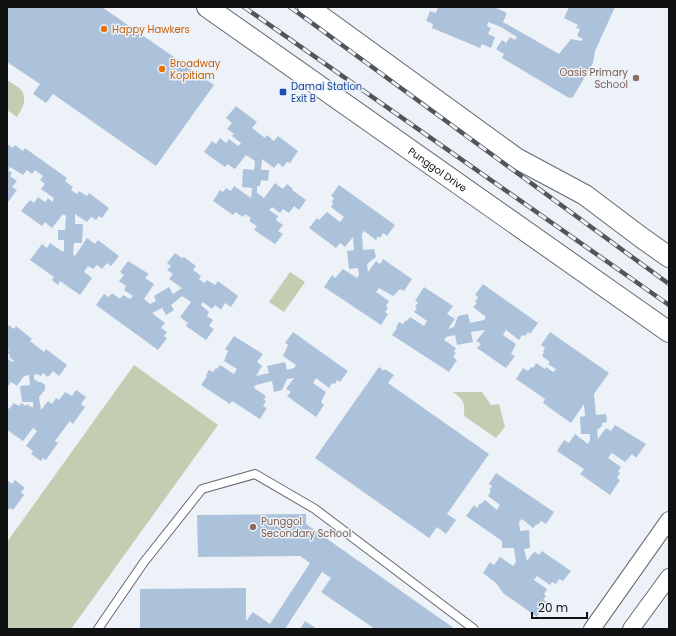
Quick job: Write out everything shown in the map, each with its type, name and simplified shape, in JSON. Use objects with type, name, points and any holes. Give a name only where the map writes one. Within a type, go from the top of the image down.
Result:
[{"type":"street","name":"Punggol Drive","points":[[207,7],[669,332]]},
{"type":"street","points":[[308,7],[516,158],[585,194],[669,257]]},
{"type":"street","points":[[592,629],[669,520]]},
{"type":"street","points":[[631,629],[669,577]]},
{"type":"lane","points":[[98,629],[144,562],[202,490],[255,474],[315,509],[474,629]]},
{"type":"green space","points":[[7,80],[20,89],[23,93],[24,100],[17,117],[7,110]]},
{"type":"green space","points":[[290,272],[305,282],[284,312],[269,302]]},
{"type":"green space","points":[[134,365],[218,425],[71,629],[7,629],[7,542]]},
{"type":"green space","points":[[453,392],[482,392],[491,405],[499,404],[505,427],[496,438],[464,416],[463,402],[460,397]]},
{"type":"building","points":[[7,7],[102,7],[214,85],[156,166],[53,94],[46,103],[33,94],[40,84],[7,62]]},
{"type":"building","points":[[438,7],[494,7],[507,13],[503,22],[559,54],[571,39],[582,41],[583,39],[577,36],[580,29],[576,28],[578,25],[564,18],[569,7],[615,7],[595,51],[593,63],[573,97],[569,98],[502,58],[504,54],[496,49],[502,40],[506,43],[510,37],[515,40],[517,37],[501,27],[488,22],[487,26],[491,28],[488,34],[495,37],[491,48],[482,44],[480,48],[432,28],[433,24],[426,21],[430,11],[436,13]]},
{"type":"building","points":[[236,106],[257,122],[252,128],[265,138],[267,135],[274,141],[278,136],[298,151],[290,163],[287,162],[283,167],[278,163],[274,168],[262,159],[261,170],[269,170],[268,181],[261,180],[260,186],[257,186],[257,193],[264,198],[275,183],[283,189],[287,184],[293,189],[292,190],[306,200],[299,210],[294,206],[289,213],[283,209],[280,213],[272,207],[269,210],[278,216],[276,220],[283,225],[278,231],[283,234],[275,244],[254,230],[257,226],[249,221],[251,218],[245,214],[243,217],[235,212],[233,215],[213,201],[220,190],[223,192],[226,188],[231,191],[234,186],[251,198],[252,188],[242,187],[243,169],[254,170],[255,161],[246,155],[235,169],[227,164],[225,167],[204,152],[212,141],[216,144],[220,138],[226,143],[229,139],[238,146],[241,143],[232,136],[234,134],[227,129],[232,123],[226,118]]},
{"type":"building","points":[[7,144],[13,148],[15,145],[23,151],[25,148],[67,178],[65,181],[73,187],[71,190],[77,194],[79,191],[87,196],[89,193],[109,208],[102,218],[99,216],[96,220],[91,217],[87,222],[75,214],[75,224],[83,224],[82,243],[74,243],[73,254],[75,256],[87,238],[95,244],[98,240],[119,256],[111,266],[107,263],[102,269],[97,265],[93,269],[88,266],[84,272],[92,278],[80,295],[60,281],[58,285],[52,280],[54,277],[30,260],[42,244],[47,248],[50,243],[63,252],[64,240],[58,240],[58,230],[65,230],[66,216],[63,214],[52,228],[45,222],[42,226],[21,211],[30,200],[34,203],[38,197],[45,202],[48,198],[52,202],[54,198],[41,189],[45,184],[40,180],[43,176],[35,170],[32,174],[27,170],[23,175],[10,167],[8,170],[12,173],[10,176],[17,181],[12,187],[17,190],[8,202],[7,201]]},
{"type":"building","points":[[339,185],[395,225],[387,236],[383,233],[380,238],[378,236],[376,240],[364,231],[362,234],[363,250],[374,249],[376,257],[367,264],[368,272],[376,261],[380,264],[383,259],[412,279],[404,291],[400,289],[393,296],[379,288],[376,292],[389,301],[386,306],[388,308],[385,312],[388,314],[381,325],[324,287],[332,275],[335,278],[343,269],[357,278],[359,275],[358,268],[349,269],[347,251],[354,250],[353,237],[345,247],[340,243],[336,248],[309,228],[317,218],[319,220],[327,212],[340,222],[344,217],[331,207],[334,198],[331,196]]},
{"type":"building","points":[[175,253],[182,258],[184,257],[196,266],[193,270],[201,276],[199,279],[204,283],[207,280],[215,285],[218,281],[238,296],[231,307],[225,303],[221,310],[215,305],[212,309],[203,302],[201,305],[209,312],[207,316],[213,320],[209,326],[214,329],[206,340],[186,326],[188,323],[180,317],[191,302],[182,296],[171,305],[174,310],[166,315],[162,308],[152,313],[165,323],[161,328],[167,332],[164,336],[167,338],[158,350],[96,305],[104,294],[109,297],[112,293],[120,299],[123,295],[130,299],[133,296],[124,290],[126,286],[119,281],[124,275],[120,272],[128,261],[149,274],[145,278],[154,284],[144,299],[150,304],[156,301],[154,296],[169,287],[173,294],[182,288],[169,279],[173,274],[167,270],[171,266],[167,263]]},
{"type":"building","points":[[483,284],[538,323],[530,334],[528,332],[525,336],[522,335],[519,340],[506,330],[503,335],[516,344],[511,354],[515,356],[506,368],[477,348],[481,344],[476,341],[485,330],[471,332],[473,342],[457,345],[455,335],[446,337],[444,340],[456,348],[454,352],[456,353],[453,357],[457,360],[449,372],[392,335],[399,322],[403,324],[410,317],[424,326],[427,321],[414,312],[417,308],[415,307],[418,302],[415,301],[424,287],[453,306],[447,314],[455,319],[448,329],[454,327],[458,316],[468,314],[470,323],[484,320],[486,317],[473,307],[477,303],[475,302],[478,297],[475,295]]},
{"type":"building","points":[[9,325],[14,329],[16,326],[32,339],[30,341],[44,352],[46,349],[67,365],[59,376],[53,371],[48,377],[43,373],[41,376],[37,374],[34,375],[34,380],[37,380],[37,382],[41,382],[45,385],[45,390],[39,397],[41,410],[48,401],[52,404],[56,398],[59,400],[65,392],[72,396],[76,390],[86,397],[81,404],[85,407],[73,424],[70,421],[55,441],[58,443],[46,460],[43,458],[41,461],[31,454],[33,451],[26,446],[37,431],[33,428],[23,441],[7,430],[7,407],[9,409],[14,403],[19,406],[21,403],[26,406],[27,404],[33,408],[33,402],[22,402],[20,386],[30,385],[29,375],[24,376],[17,386],[11,382],[7,388],[7,358],[12,362],[14,361],[7,353],[9,350],[7,348],[7,328]]},
{"type":"building","points":[[293,332],[348,371],[340,382],[337,380],[335,384],[332,383],[329,388],[316,378],[313,383],[326,392],[321,402],[324,405],[316,417],[287,396],[291,392],[286,389],[294,378],[287,379],[282,390],[274,392],[272,381],[256,385],[254,388],[266,396],[264,400],[266,401],[263,406],[267,408],[260,419],[232,401],[230,404],[201,385],[209,370],[213,372],[220,365],[234,374],[237,369],[224,361],[228,351],[225,349],[234,336],[263,354],[257,362],[262,366],[256,376],[269,373],[267,366],[285,362],[287,370],[294,368],[296,365],[283,356],[288,345],[285,343]]},
{"type":"building","points":[[550,332],[609,373],[594,394],[596,415],[606,414],[607,422],[602,423],[602,426],[597,430],[598,439],[606,428],[611,431],[615,425],[646,444],[636,458],[632,454],[625,462],[612,453],[608,458],[621,467],[617,478],[620,480],[610,495],[580,474],[584,469],[557,451],[564,440],[569,443],[575,434],[588,444],[590,434],[581,434],[580,417],[585,416],[584,404],[571,423],[543,403],[545,399],[516,379],[523,368],[528,371],[531,367],[533,368],[536,363],[553,372],[556,369],[548,364],[550,362],[542,356],[545,348],[541,345]]},
{"type":"building","points":[[379,367],[394,375],[388,383],[489,454],[447,514],[456,520],[446,534],[437,527],[429,538],[315,458]]},
{"type":"building","points":[[496,473],[554,512],[546,524],[541,521],[533,528],[522,519],[519,522],[520,531],[529,530],[530,548],[524,549],[527,561],[533,553],[535,552],[539,555],[542,551],[571,571],[563,581],[559,579],[556,584],[552,582],[550,585],[537,576],[534,580],[547,589],[544,594],[546,596],[543,600],[546,601],[537,617],[503,593],[496,583],[483,573],[490,562],[494,565],[500,557],[513,566],[516,562],[514,548],[502,548],[502,541],[466,516],[474,505],[477,508],[480,503],[481,504],[485,500],[497,510],[500,505],[488,496],[491,491],[489,490],[492,486],[489,484]]},
{"type":"building","points":[[7,480],[12,484],[15,480],[25,488],[21,492],[24,495],[13,510],[10,508],[7,511]]},
{"type":"building","points":[[306,514],[306,524],[455,629],[375,629],[321,592],[331,578],[322,572],[285,629],[140,629],[140,589],[246,588],[246,621],[253,612],[270,624],[310,563],[300,556],[198,557],[197,515]]},
{"type":"building","points":[[305,621],[317,629],[300,629]]},
{"type":"railway","points":[[244,7],[669,305]]},
{"type":"railway","points":[[290,7],[669,284]]},
{"type":"place","name":"Happy Hawkers","points":[[104,29]]},
{"type":"place","name":"Broadway Kopitiam","points":[[162,69]]},
{"type":"place","name":"Oasis Primary School","points":[[636,78]]},
{"type":"place","name":"Damai Station Exit B","points":[[283,92]]},
{"type":"place","name":"Punggol Secondary School","points":[[253,527]]}]
